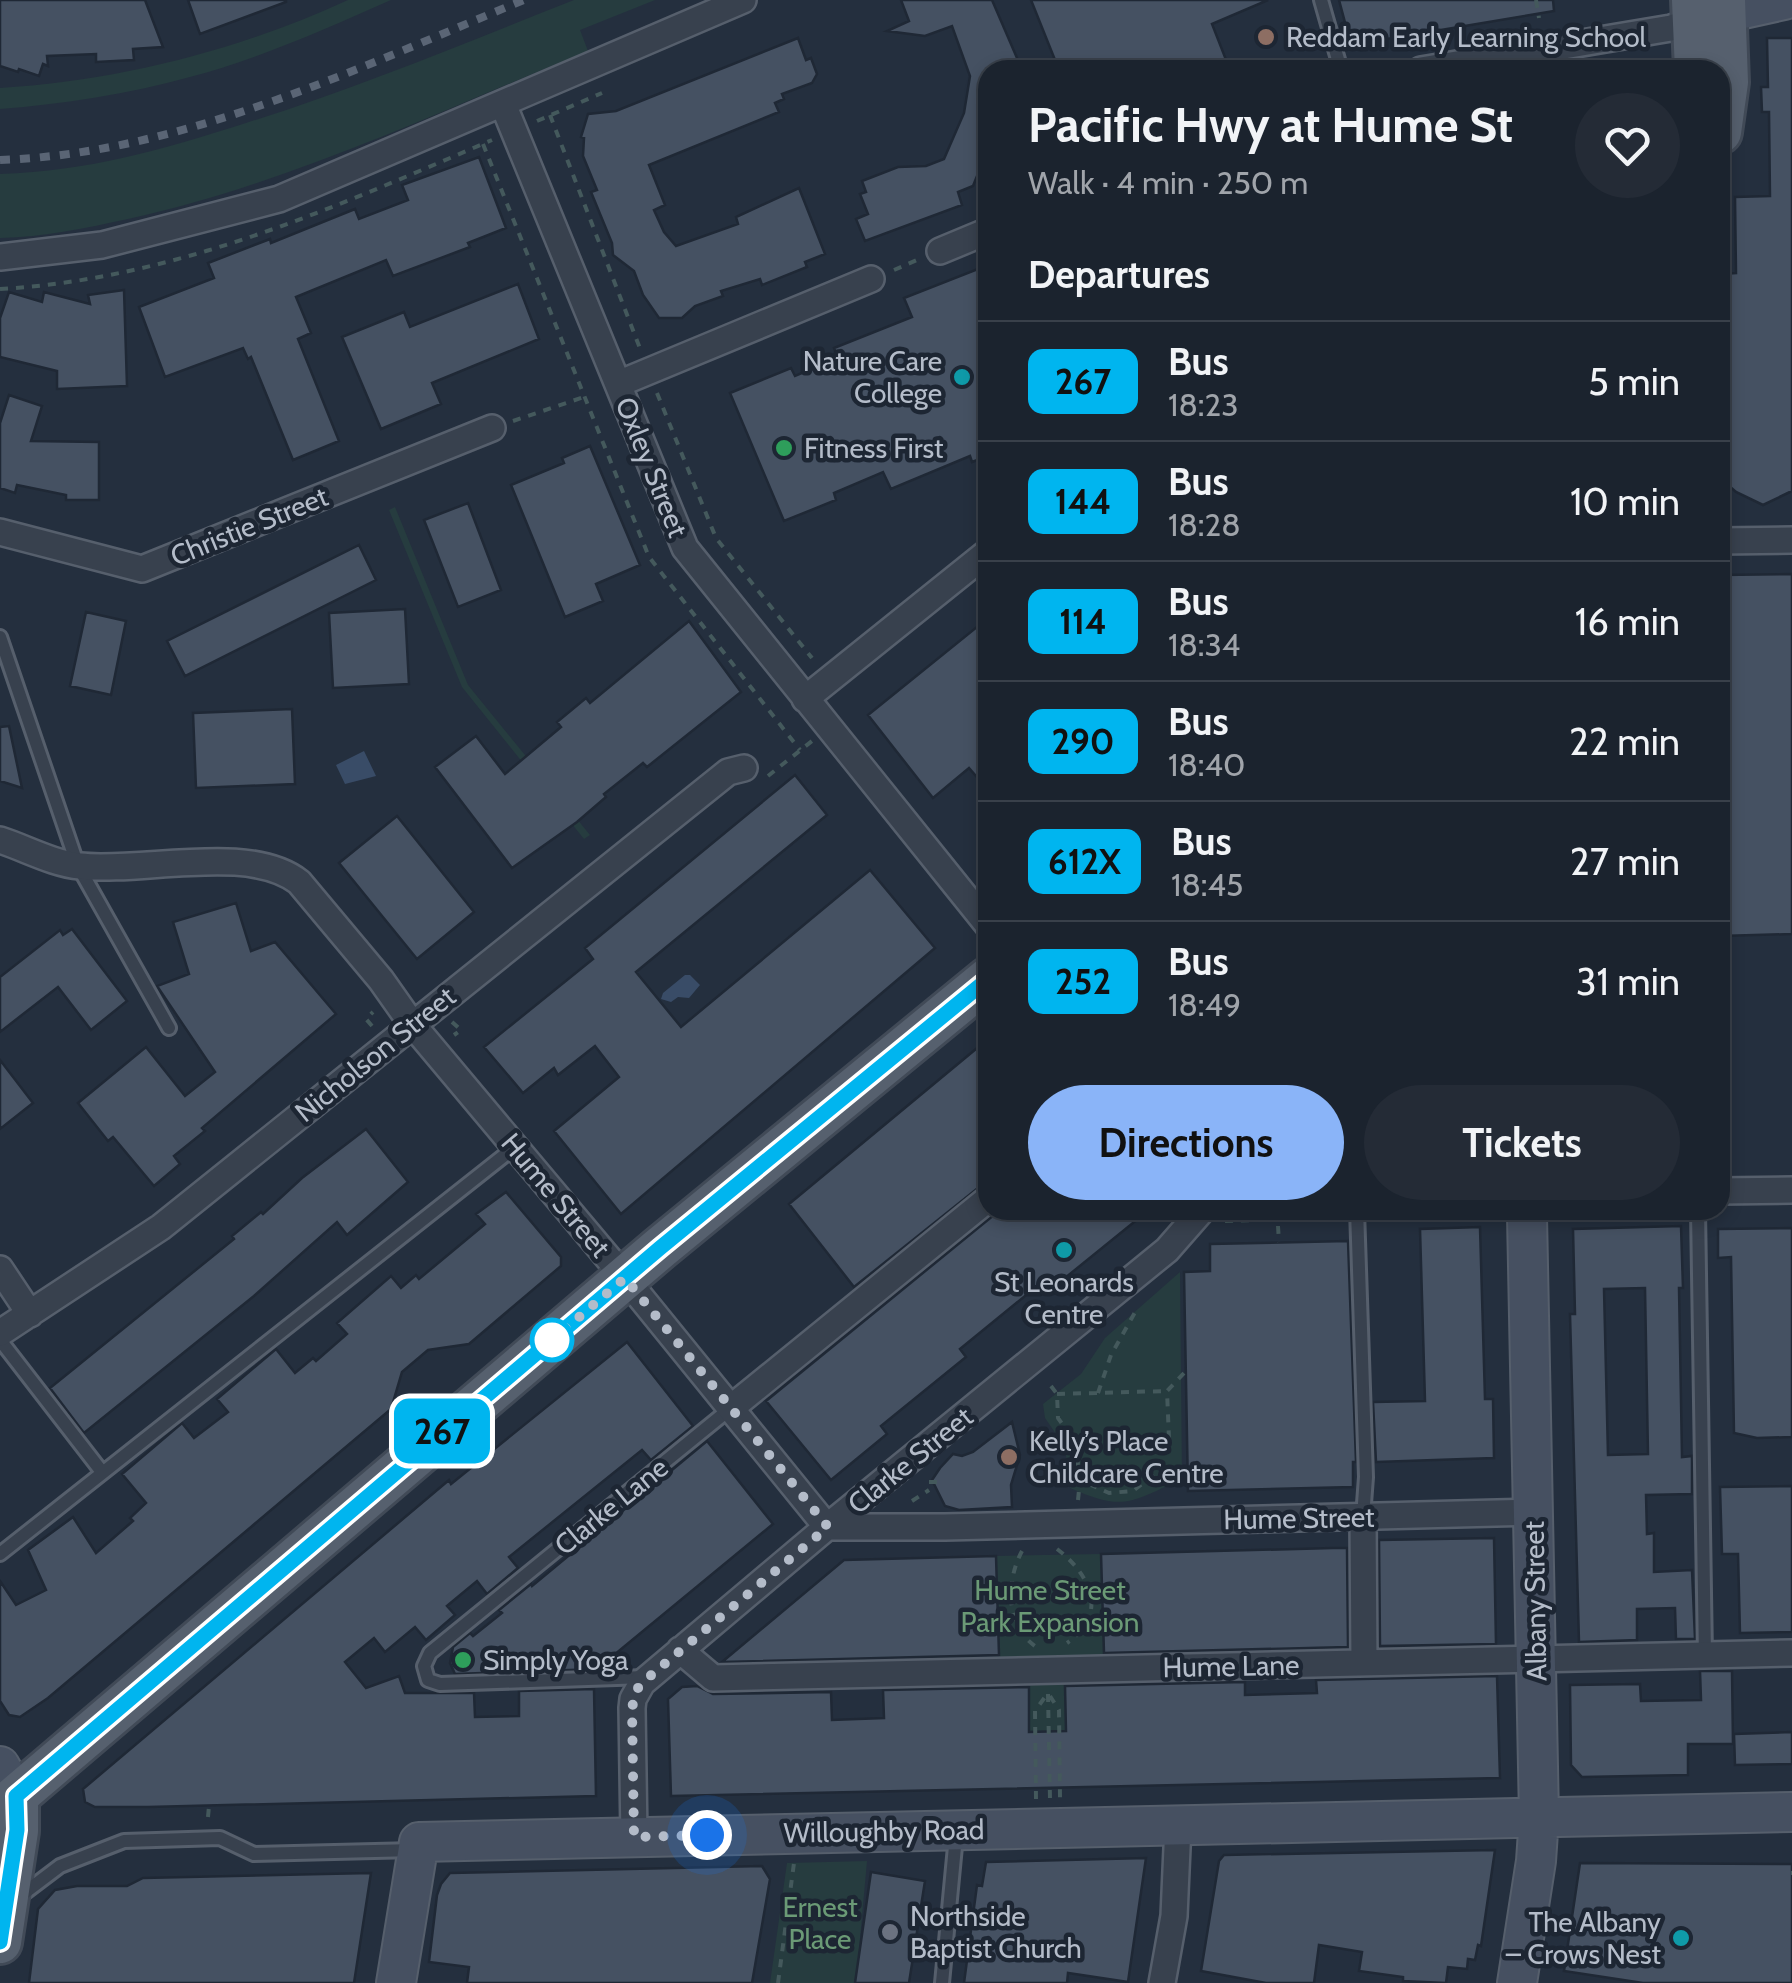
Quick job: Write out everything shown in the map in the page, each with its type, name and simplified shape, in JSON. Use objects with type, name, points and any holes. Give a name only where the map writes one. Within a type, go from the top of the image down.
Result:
[{"type":"main road","points":[[1698,60],[1710,8]]},
{"type":"main road","points":[[1710,8],[1723,60]]},
{"type":"main road","points":[[3,1925],[17,1830],[5,1791],[978,986]]},
{"type":"street","points":[[0,257],[102,245],[279,199],[744,0]]},
{"type":"street","points":[[1480,60],[1670,28],[1710,8],[1784,0]]},
{"type":"street","name":"Oxley Street","points":[[504,104],[685,548],[978,914]]},
{"type":"street","points":[[940,251],[978,235]]},
{"type":"street","points":[[618,384],[872,279]]},
{"type":"street","name":"Christie Street","points":[[0,532],[142,569],[492,428]]},
{"type":"street","points":[[1730,541],[1792,540]]},
{"type":"street","points":[[804,700],[978,560]]},
{"type":"street","name":"Nicholson Street","points":[[0,1333],[161,1227],[728,772],[754,774]]},
{"type":"street","name":"Hume Street","points":[[0,840],[78,866],[255,863],[285,871],[324,908],[412,1024],[828,1527],[1532,1512]]},
{"type":"street","points":[[1730,1191],[1792,1190]]},
{"type":"street","name":"Clarke Lane","points":[[731,1408],[978,1207]]},
{"type":"street","name":"Clarke Street","points":[[634,1837],[632,1708],[636,1690],[828,1527],[1207,1220]]},
{"type":"street","name":"Albany Street","points":[[1517,1983],[1539,1816],[1526,1220]]},
{"type":"street","points":[[0,1268],[30,1314]]},
{"type":"street","points":[[1363,1517],[1364,1663]]},
{"type":"street","name":"Hume Lane","points":[[680,1650],[713,1678],[1792,1654]]},
{"type":"street","name":"Willoughby Road","points":[[418,1850],[419,1842],[1792,1812]]},
{"type":"street","points":[[1167,1982],[1178,1824]]},
{"type":"street","points":[[396,1983],[418,1850]]},
{"type":"lane","points":[[1320,0],[1338,60]]},
{"type":"lane","points":[[0,637],[78,866],[168,1028]]},
{"type":"lane","points":[[0,1554],[515,1147]]},
{"type":"lane","points":[[1357,1220],[1356,1335],[1366,1477],[1363,1517]]},
{"type":"lane","points":[[1698,1220],[1705,1656]]},
{"type":"lane","points":[[0,1340],[102,1472]]},
{"type":"lane","name":"Clarke Lane","points":[[649,1677],[440,1684],[428,1680],[424,1666],[430,1653],[731,1408]]},
{"type":"lane","points":[[942,1983],[957,1830]]},
{"type":"lane","name":"Willoughby Road","points":[[3,1925],[60,1866],[121,1841],[220,1838],[254,1854],[418,1850]]},
{"type":"path","points":[[1536,0],[1539,18]]},
{"type":"path","name":"Oxley Street","points":[[550,115],[716,538],[812,658]]},
{"type":"path","name":"Oxley Street","points":[[483,144],[649,557],[800,750]]},
{"type":"path","points":[[872,279],[940,251]]},
{"type":"path","points":[[492,428],[584,397]]},
{"type":"path","points":[[761,702],[768,695]]},
{"type":"path","points":[[754,774],[807,744]]},
{"type":"path","points":[[372,1026],[366,1019],[377,1009]]},
{"type":"path","points":[[452,1022],[461,1030],[452,1036]]},
{"type":"path","points":[[1278,1226],[1279,1242]]},
{"type":"path","points":[[1098,1393],[1110,1355],[1138,1307],[1135,1304]]},
{"type":"path","points":[[1057,1394],[1167,1391],[1186,1371]]},
{"type":"path","points":[[1052,1386],[1057,1394],[1058,1418],[1075,1442],[1081,1494],[1072,1510]]},
{"type":"path","points":[[1080,1480],[1108,1493],[1133,1491],[1157,1472],[1169,1439],[1167,1391]]},
{"type":"path","points":[[929,1482],[939,1482]]},
{"type":"path","points":[[907,1504],[929,1490]]},
{"type":"path","points":[[1025,1546],[1013,1572],[1012,1610],[1024,1638],[1046,1671],[1059,1710],[1060,1798]]},
{"type":"path","points":[[1036,1799],[1035,1711],[1046,1671],[1085,1626],[1092,1607],[1084,1576],[1052,1546]]},
{"type":"path","points":[[1046,1671],[1050,1799]]},
{"type":"path","points":[[208,1816],[209,1806]]},
{"type":"path","points":[[778,1983],[795,1858]]},
{"type":"green space","points":[[348,0],[391,0],[216,70],[96,98],[0,109],[0,88],[89,78],[178,60],[265,34]]},
{"type":"green space","points":[[574,0],[655,0],[580,30],[588,51],[304,167],[128,219],[49,234],[0,238],[0,174],[95,164],[215,133],[370,80]]},
{"type":"green space","points":[[395,507],[468,685],[590,835],[584,839],[462,687],[389,510]]},
{"type":"green space","points":[[1180,1272],[1182,1479],[1138,1498],[1116,1502],[1070,1488],[1065,1447],[1045,1418],[1043,1404],[1081,1374],[1105,1338]]},
{"type":"green space","name":"Hume Street Park Expansion","points":[[1101,1554],[1104,1656],[999,1659],[996,1556]]},
{"type":"green space","name":"Hume Street Park Expansion","points":[[1065,1680],[1066,1788],[1030,1788],[1029,1681]]},
{"type":"green space","name":"Ernest Place","points":[[867,1861],[856,1983],[770,1983],[787,1863]]},
{"type":"water","points":[[364,751],[376,776],[345,784],[336,765]]},
{"type":"water","points":[[685,975],[700,985],[689,998],[678,997],[671,1002],[661,999],[663,993]]},
{"type":"building","points":[[0,0],[145,0],[163,47],[133,49],[134,60],[96,62],[96,54],[47,56],[48,66],[43,64],[39,76],[19,69],[18,72],[0,66]]},
{"type":"building","points":[[188,0],[286,0],[286,2],[200,34]]},
{"type":"building","points":[[901,0],[992,0],[1018,60],[978,60],[978,174],[973,186],[958,192],[962,205],[865,241],[856,219],[868,214],[860,194],[866,192],[862,181],[898,167],[926,166],[944,159],[964,113],[970,76],[952,26],[925,36],[887,31],[909,21]]},
{"type":"building","points":[[1031,0],[1268,0],[1212,24],[1226,60],[1055,60]]},
{"type":"building","points":[[1339,0],[1553,0],[1554,11],[1351,45]]},
{"type":"building","points":[[798,38],[806,60],[811,58],[817,74],[812,83],[782,94],[784,99],[775,103],[779,112],[649,165],[665,205],[654,210],[676,246],[738,224],[736,217],[799,188],[825,254],[805,262],[807,267],[762,285],[760,279],[721,291],[723,296],[695,306],[682,318],[659,318],[643,295],[634,271],[613,255],[612,243],[591,192],[597,190],[583,156],[581,137],[588,114],[616,111]]},
{"type":"building","points":[[1767,38],[1792,38],[1792,491],[1763,505],[1730,487],[1730,273],[1736,273],[1735,197],[1770,196],[1769,112],[1762,112],[1761,87],[1768,87]]},
{"type":"building","points":[[479,157],[506,228],[468,243],[470,247],[393,276],[386,260],[296,297],[311,333],[298,339],[339,441],[293,460],[251,357],[248,359],[243,348],[165,377],[139,307],[214,278],[208,263],[355,209],[359,219],[408,200],[402,185]]},
{"type":"building","points":[[978,269],[978,460],[972,462],[970,456],[891,489],[883,472],[834,493],[836,500],[784,521],[730,393],[791,368],[795,376],[838,358],[834,348],[912,317],[904,298]]},
{"type":"building","points":[[518,284],[539,339],[432,383],[441,404],[381,429],[342,337],[404,312],[410,327]]},
{"type":"building","points":[[124,290],[127,386],[57,389],[57,371],[0,357],[0,318],[9,292],[42,302],[44,292],[90,304],[88,295]]},
{"type":"building","points":[[9,395],[42,406],[31,441],[99,442],[99,500],[66,500],[66,495],[17,485],[15,493],[0,488],[0,423]]},
{"type":"building","points":[[590,446],[640,565],[596,584],[603,601],[565,617],[511,485],[564,463],[562,458]]},
{"type":"building","points":[[468,503],[501,590],[458,607],[424,520]]},
{"type":"building","points":[[359,545],[376,580],[185,676],[167,641]]},
{"type":"building","points":[[1792,574],[1792,934],[1730,936],[1730,575]]},
{"type":"building","points":[[405,609],[409,684],[333,688],[329,613]]},
{"type":"building","points":[[86,612],[126,621],[111,695],[70,686]]},
{"type":"building","points":[[689,621],[741,692],[647,767],[643,763],[577,822],[512,868],[435,767],[476,736],[505,774],[561,727],[557,722],[586,698],[590,703]]},
{"type":"building","points":[[978,626],[978,778],[969,768],[933,798],[868,715]]},
{"type":"building","points":[[292,709],[295,784],[196,788],[193,713]]},
{"type":"building","points":[[9,726],[22,788],[0,781],[0,727]]},
{"type":"building","points":[[795,775],[827,815],[636,972],[681,1027],[870,870],[935,948],[621,1214],[554,1131],[619,1077],[595,1046],[558,1075],[554,1068],[523,1093],[484,1047],[593,959],[585,948]]},
{"type":"building","points":[[397,816],[474,912],[417,959],[339,863]]},
{"type":"building","points":[[236,903],[251,951],[275,942],[336,1014],[202,1128],[205,1131],[174,1156],[180,1164],[154,1186],[113,1137],[108,1141],[78,1103],[146,1047],[185,1096],[215,1072],[157,986],[189,974],[173,922]]},
{"type":"building","points":[[72,929],[127,1001],[91,1030],[58,987],[0,1032],[0,977],[60,930],[63,935]]},
{"type":"building","points":[[978,1047],[978,1188],[854,1287],[789,1204]]},
{"type":"building","points":[[0,1060],[33,1103],[0,1129]]},
{"type":"building","points":[[366,1129],[408,1182],[347,1235],[337,1222],[254,1296],[84,1433],[50,1388]]},
{"type":"building","points":[[506,1192],[561,1257],[561,1266],[469,1344],[428,1350],[402,1372],[391,1409],[48,1698],[20,1717],[9,1715],[0,1701],[0,1581],[16,1605],[46,1590],[28,1550],[73,1517],[96,1553],[133,1521],[130,1518],[146,1503],[122,1474],[182,1423],[194,1438],[228,1412],[217,1399],[276,1349],[295,1373],[313,1358],[316,1361],[347,1334],[337,1323],[391,1276],[401,1288],[416,1275],[419,1279],[485,1224],[476,1214]]},
{"type":"building","points":[[988,1220],[1137,1220],[1065,1278],[1047,1278],[960,1349],[966,1357],[881,1426],[887,1434],[831,1480],[766,1401]]},
{"type":"building","points":[[1681,1226],[1682,1457],[1692,1456],[1692,1494],[1646,1495],[1647,1534],[1654,1533],[1654,1572],[1692,1570],[1695,1639],[1676,1639],[1675,1608],[1637,1609],[1637,1640],[1579,1642],[1570,1314],[1575,1314],[1573,1229]],"holes":[[[1645,1288],[1648,1454],[1608,1455],[1604,1289]]]},
{"type":"building","points":[[1480,1227],[1485,1399],[1493,1399],[1494,1458],[1376,1462],[1373,1402],[1425,1401],[1420,1229]]},
{"type":"building","points":[[1792,1228],[1792,1437],[1757,1438],[1734,1433],[1731,1257],[1718,1258],[1718,1229]]},
{"type":"building","points":[[1348,1241],[1356,1462],[1353,1487],[1188,1491],[1184,1272],[1210,1271],[1210,1244]]},
{"type":"building","points":[[627,1342],[693,1426],[651,1460],[642,1450],[509,1557],[518,1568],[487,1594],[477,1581],[447,1606],[455,1615],[426,1640],[415,1627],[385,1652],[374,1638],[345,1662],[366,1688],[399,1676],[405,1693],[474,1693],[475,1717],[519,1716],[519,1691],[594,1689],[596,1796],[148,1807],[95,1807],[85,1802],[83,1789],[449,1480],[451,1484]]},
{"type":"building","points":[[1012,1422],[1020,1455],[1011,1485],[1012,1507],[959,1510],[945,1506],[932,1480],[940,1468],[953,1454],[973,1452]]},
{"type":"building","points":[[707,1441],[773,1524],[597,1669],[455,1674],[450,1663],[453,1647],[502,1613],[499,1610]]},
{"type":"building","points":[[1792,1486],[1792,1632],[1740,1633],[1738,1554],[1722,1554],[1720,1487]]},
{"type":"building","points":[[1494,1538],[1496,1644],[1380,1646],[1379,1540]]},
{"type":"building","points":[[1347,1548],[1348,1647],[1104,1653],[1101,1554]]},
{"type":"building","points":[[996,1556],[999,1655],[722,1662],[844,1560]]},
{"type":"building","points":[[1700,1671],[1732,1671],[1733,1744],[1688,1744],[1688,1775],[1582,1777],[1571,1765],[1570,1685],[1640,1684],[1641,1701],[1701,1700]]},
{"type":"building","points":[[1497,1676],[1500,1778],[671,1796],[668,1699],[682,1687],[697,1686],[713,1694],[831,1692],[832,1720],[884,1718],[883,1690],[1029,1687],[1029,1732],[1066,1731],[1065,1686],[1245,1682],[1245,1695],[1317,1693],[1316,1680]]},
{"type":"building","points":[[1792,1732],[1792,1764],[1735,1765],[1734,1734]]},
{"type":"building","points":[[1495,1850],[1481,1946],[1478,1945],[1475,1960],[1468,1959],[1467,1969],[1448,1967],[1446,1983],[1403,1981],[1403,1977],[1359,1971],[1362,1952],[1319,1945],[1314,1983],[1266,1983],[1201,1971],[1219,1861],[1224,1855]]},
{"type":"building","points":[[1146,1858],[1128,1982],[1068,1973],[1067,1983],[964,1983],[977,1885],[982,1886],[986,1862]]},
{"type":"building","name":"The Albany – Crows Nest","points":[[1580,1863],[1792,1864],[1792,1983],[1643,1983],[1564,1971]]},
{"type":"building","points":[[762,1866],[770,1879],[752,1983],[467,1983],[469,1967],[429,1962],[437,1895],[450,1873]]},
{"type":"building","name":"Northside Baptist Church","points":[[871,1872],[925,1881],[909,1983],[855,1983]]},
{"type":"building","points":[[371,1873],[354,1983],[29,1983],[38,1909],[55,1890],[127,1886],[143,1878]]},
{"type":"railway","points":[[0,160],[135,142],[202,124],[334,78],[524,0]]},
{"type":"bus line","name":"267","points":[[0,1942],[17,1830],[16,1796],[660,1248],[978,987]]},
{"type":"place","name":"Reddam Early Learning School","points":[[1266,37]]},
{"type":"place","name":"Nature Care College","points":[[962,377]]},
{"type":"place","name":"Fitness First","points":[[784,448]]},
{"type":"place","name":"St Leonards Centre","points":[[1064,1250]]},
{"type":"place","name":"Kelly’s Place Childcare Centre","points":[[1009,1457]]},
{"type":"place","name":"Simply Yoga","points":[[463,1660]]},
{"type":"place","name":"Northside Baptist Church","points":[[890,1932]]},
{"type":"place","name":"The Albany – Crows Nest","points":[[1681,1938]]},
{"type":"route","points":[[552,1340],[625,1278],[828,1527],[636,1690],[632,1708],[634,1837],[707,1835]]}]
